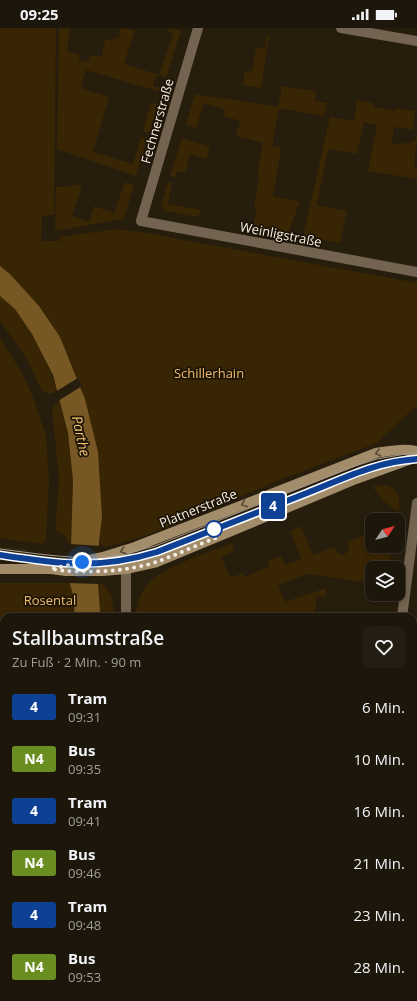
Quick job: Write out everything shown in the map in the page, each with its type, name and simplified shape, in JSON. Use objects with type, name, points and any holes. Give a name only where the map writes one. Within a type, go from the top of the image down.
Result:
[{"type":"main road","name":"Platnerstraße","points":[[66,568],[135,547],[376,453],[408,449],[417,451]]},
{"type":"main road","points":[[0,569],[66,568],[103,571],[126,569],[157,562],[356,479],[417,457]]},
{"type":"street","name":"Fechnerstraße","points":[[141,221],[198,28]]},
{"type":"street","points":[[342,28],[417,41]]},
{"type":"street","name":"Weinligstraße","points":[[141,221],[417,272]]},
{"type":"street","points":[[403,613],[417,503]]},
{"type":"street","points":[[126,569],[126,613]]},
{"type":"shaded area","points":[[0,547],[27,549],[24,562],[0,559]]},
{"type":"green space","name":"Schillerhain","points":[[0,28],[56,28],[54,214],[42,216],[41,241],[60,241],[59,237],[117,229],[146,233],[417,283],[417,405],[377,443],[287,477],[155,532],[105,547],[99,542],[102,517],[85,399],[60,337],[39,306],[10,274],[0,266]]},
{"type":"green space","points":[[59,28],[70,28],[67,52],[79,54],[79,60],[89,62],[90,55],[102,57],[105,40],[111,40],[119,37],[120,28],[135,30],[124,64],[159,75],[155,78],[153,87],[163,87],[161,92],[86,70],[81,88],[109,97],[93,152],[133,164],[141,137],[147,139],[136,176],[57,149]]},
{"type":"green space","points":[[169,28],[181,31],[166,78],[159,75],[173,34],[168,32]]},
{"type":"green space","points":[[266,36],[269,36],[261,88],[243,85],[245,71],[252,71],[256,47],[265,48]]},
{"type":"green space","points":[[282,86],[316,91],[315,101],[327,103],[324,116],[279,108],[272,146],[281,148],[273,196],[300,202],[288,233],[253,227],[257,209],[254,208],[259,177],[257,176],[263,143],[236,136],[240,121],[224,116],[225,110],[204,103],[196,128],[186,124],[195,94],[278,107]]},
{"type":"green space","points":[[357,100],[373,103],[373,107],[395,111],[396,108],[415,111],[413,130],[394,127],[391,144],[410,143],[417,138],[414,169],[417,170],[417,179],[368,171],[377,125],[364,122],[357,154],[328,149],[317,205],[347,211],[340,243],[303,236],[330,117],[354,121]]},
{"type":"green space","points":[[151,102],[158,104],[149,133],[143,131]]},
{"type":"green space","points":[[182,138],[210,147],[206,159],[190,154],[185,173],[177,171],[176,177],[170,176]]},
{"type":"green space","points":[[125,182],[134,185],[124,219],[55,231],[56,187],[70,187],[75,184],[82,186],[72,216],[89,222],[94,206],[114,213]]},
{"type":"green space","points":[[168,182],[172,182],[168,204],[202,210],[197,217],[165,211],[161,204]]},
{"type":"green space","points":[[0,296],[14,308],[27,325],[45,359],[57,391],[48,394],[41,389],[25,357],[0,322]]},
{"type":"green space","points":[[0,338],[22,373],[32,395],[46,435],[49,481],[46,538],[43,544],[0,538]]},
{"type":"green space","points":[[58,401],[60,402],[68,434],[73,480],[72,542],[68,544],[64,535],[55,531],[59,480],[52,408]]},
{"type":"green space","points":[[382,485],[392,488],[397,493],[399,497],[399,511],[387,504],[373,487]]},
{"type":"green space","points":[[301,526],[313,555],[334,547],[338,553],[343,555],[348,550],[348,542],[365,535],[365,553],[391,553],[390,561],[365,561],[365,582],[307,574],[278,585],[285,602],[326,588],[325,597],[317,596],[315,613],[136,613],[142,592],[153,579],[186,561],[232,543],[234,551],[221,557],[231,578],[242,573],[245,577],[270,566],[268,561],[281,556],[285,565],[301,559],[290,531]]},
{"type":"green space","name":"Rosental","points":[[0,583],[71,583],[103,584],[111,595],[114,613],[0,613]]},
{"type":"water","name":"Parthe","points":[[0,266],[10,274],[39,306],[60,337],[85,399],[98,452],[102,517],[99,542],[98,584],[100,613],[75,613],[73,595],[70,584],[73,480],[68,433],[53,375],[32,334],[15,309],[0,296]]},
{"type":"pier","points":[[78,378],[82,386],[58,401],[55,392]]},
{"type":"pier","points":[[70,544],[101,546],[100,584],[68,583]]},
{"type":"tram line","points":[[0,549],[74,557],[104,557],[128,553],[155,546],[355,466],[377,459],[417,452]]},
{"type":"tram line","points":[[0,555],[41,561],[78,564],[136,558],[157,552],[362,471],[388,463],[417,459]]},
{"type":"tram line","name":"4","points":[[0,555],[52,563],[71,564],[103,564],[141,557],[353,474],[391,462],[417,459]]},
{"type":"route","points":[[82,562],[51,569],[66,571],[103,571],[126,569],[157,562],[216,538],[214,529]]}]
